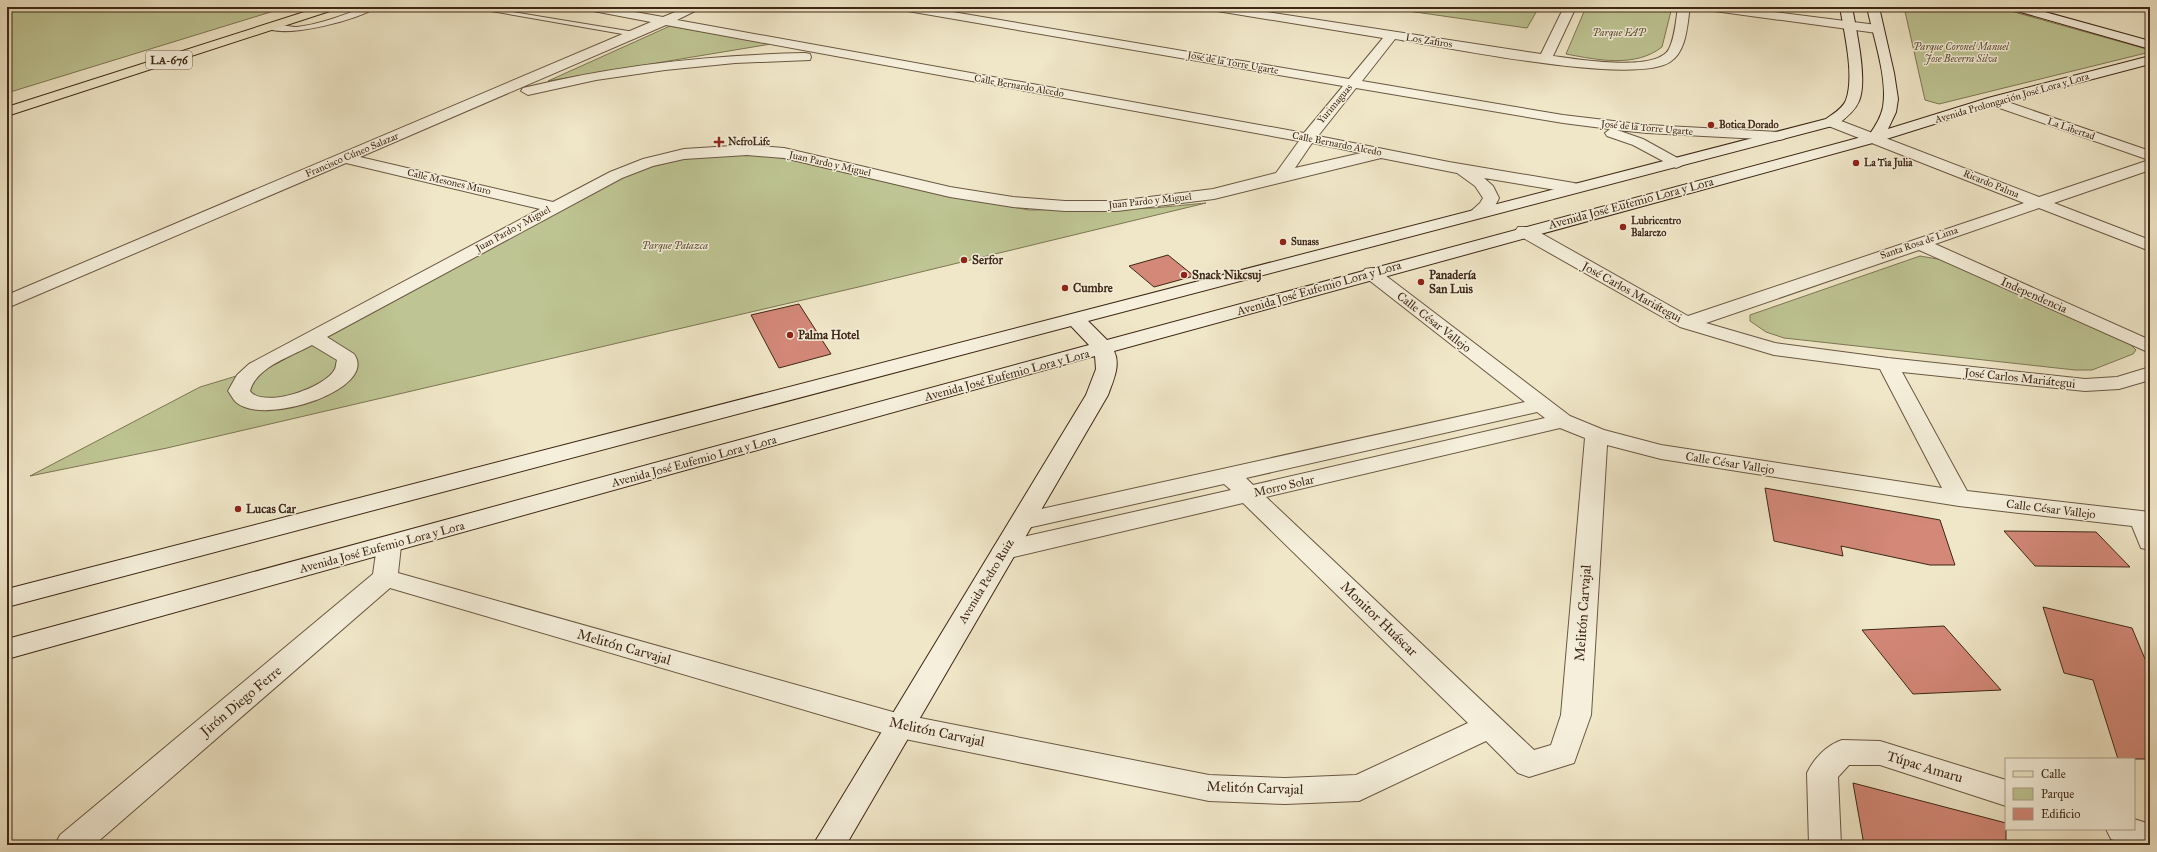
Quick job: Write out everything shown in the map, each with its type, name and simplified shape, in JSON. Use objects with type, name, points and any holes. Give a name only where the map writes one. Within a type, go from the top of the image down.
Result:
[{"type":"main road","name":"LA-676","points":[[7,102],[306,7]]},
{"type":"main road","name":"LA-676","points":[[7,112],[332,7]]},
{"type":"street","name":"Calle Bernardo Alcedo","points":[[588,7],[1308,138],[1449,167],[1574,188]]},
{"type":"street","name":"Francisco Cúneo Salazar","points":[[7,302],[697,7]]},
{"type":"street","name":"José de la Torre Ugarte","points":[[902,7],[1563,119],[1647,129],[1779,136]]},
{"type":"street","name":"Los Zafiros","points":[[1217,7],[1598,66],[1648,65],[1666,60],[1674,52],[1684,7]]},
{"type":"street","points":[[1545,59],[1570,7]]},
{"type":"street","points":[[1707,7],[1847,16],[1877,29]]},
{"type":"street","points":[[1873,7],[1890,88],[1890,106],[1886,121],[1875,138]]},
{"type":"street","points":[[2014,7],[2150,45]]},
{"type":"street","points":[[7,598],[1831,122],[1844,111],[1853,100],[1856,84],[1847,16]]},
{"type":"street","name":"Yurimaguas","points":[[1282,176],[1308,138],[1392,35]]},
{"type":"street","points":[[455,110],[563,82],[670,64],[774,57],[873,60]]},
{"type":"street","name":"Avenida Prolongación José Lora y Lora","points":[[1875,138],[1993,101],[2150,60]]},
{"type":"street","name":"La Libertad","points":[[1993,101],[2150,156]]},
{"type":"street","name":"José de la Torre Ugarte","points":[[1563,119],[1638,142],[1676,163]]},
{"type":"street","name":"Ricardo Palma","points":[[1831,122],[2150,246]]},
{"type":"street","name":"Avenida José Eufemio Lora y Lora","points":[[7,649],[389,546],[1524,231],[1875,138]]},
{"type":"street","name":"Juan Pardo y Miguel","points":[[314,338],[347,358],[349,364],[344,375],[332,385],[306,397],[288,402],[257,403],[245,399],[239,391],[241,382],[248,373],[260,365],[314,338],[553,207],[616,175],[648,162],[684,154],[710,151],[747,150],[784,153],[950,192],[1013,202],[1065,206],[1117,206],[1214,194],[1282,176],[1382,153]]},
{"type":"street","name":"Calle Mesones Muro","points":[[345,158],[553,207]]},
{"type":"street","name":"Santa Rosa de Lima","points":[[1687,322],[2150,165]]},
{"type":"street","name":"Calle Bernardo Alcedo","points":[[1449,167],[1479,181],[1488,189],[1491,198],[1488,206],[1477,214]]},
{"type":"street","name":"José Carlos Mariátegui","points":[[1524,231],[1658,308],[1687,322],[1726,336],[1774,349],[1888,364],[2085,384],[2119,383],[2150,373]]},
{"type":"street","name":"Independencia","points":[[1918,244],[2150,347]]},
{"type":"street","name":"Calle César Vallejo","points":[[1371,273],[1562,421],[1596,435],[1661,452],[1959,498],[2146,520]]},
{"type":"street","name":"Avenida Pedro Ruiz","points":[[829,845],[1023,521],[1097,395],[1107,374],[1108,360],[1103,349],[1075,319]]},
{"type":"street","points":[[1888,364],[1959,498]]},
{"type":"street","name":"Morro Solar","points":[[1023,521],[1542,405]]},
{"type":"street","name":"Morro Solar","points":[[1005,550],[1562,421]]},
{"type":"street","name":"Melitón Carvajal","points":[[1529,764],[1563,754],[1576,715],[1596,435]]},
{"type":"street","name":"Monitor Huáscar","points":[[1229,475],[1529,764]]},
{"type":"street","points":[[2146,520],[2150,542]]},
{"type":"street","points":[[385,578],[389,546]]},
{"type":"street","name":"Melitón Carvajal","points":[[385,578],[900,726],[1209,788],[1285,791],[1359,788],[1490,726]]},
{"type":"street","name":"Jirón Diego Ferre","points":[[71,845],[385,578]]},
{"type":"street","name":"Túpac Amaru","points":[[1824,845],[1822,773],[1842,752],[1880,753],[2005,793]]},
{"type":"street","points":[[2125,830],[2150,838]]},
{"type":"lane","points":[[270,27],[294,29],[316,27],[373,7]]},
{"type":"lane","points":[[471,7],[634,34]]},
{"type":"green space","points":[[7,7],[287,7],[7,93]]},
{"type":"green space","points":[[1380,7],[1539,7],[1527,28]]},
{"type":"green space","name":"Parque FAP","points":[[1586,7],[1672,7],[1662,47],[1651,54],[1640,58],[1616,61],[1566,54]]},
{"type":"green space","name":"Parque Coronel Manuel Jose Becerra Silva","points":[[1904,7],[1985,7],[2007,10],[2150,50],[2150,52],[1939,104],[1925,100]]},
{"type":"green space","points":[[670,26],[771,44],[548,81]]},
{"type":"green space","name":"Parque Patazca","points":[[725,155],[764,155],[944,195],[1029,210],[1154,208],[1206,203],[867,285],[167,448],[30,476],[200,387],[276,364],[612,181],[651,167],[683,159]]},
{"type":"green space","points":[[1920,256],[1943,260],[2128,342],[2136,350],[2133,354],[2092,370],[2075,370],[1784,338],[1766,332],[1750,321],[1750,315]]},
{"type":"building","points":[[1168,255],[1194,276],[1154,287],[1129,266]]},
{"type":"building","name":"Palma Hotel","points":[[799,304],[831,354],[779,368],[751,315]]},
{"type":"building","points":[[1765,488],[1940,520],[1955,565],[1930,565],[1841,546],[1843,556],[1774,541]]},
{"type":"building","points":[[2004,531],[2096,532],[2130,567],[2035,566]]},
{"type":"building","points":[[2043,607],[2132,628],[2150,671],[2150,759],[2118,758],[2093,680],[2064,673]]},
{"type":"building","points":[[1944,626],[2001,690],[1913,694],[1862,630]]},
{"type":"building","points":[[1853,783],[2005,823],[2006,830],[2006,845],[1864,845]]},
{"type":"place","name":"Botica Dorado","points":[[1711,125]]},
{"type":"place","name":"NefroLife","points":[[719,142]]},
{"type":"place","name":"La Tia Julia","points":[[1856,163]]},
{"type":"place","name":"Lubricentro Balarezo","points":[[1623,227]]},
{"type":"place","name":"Sunass","points":[[1283,242]]},
{"type":"place","name":"Serfor","points":[[964,260]]},
{"type":"place","name":"Snack Nikcsuj","points":[[1184,275]]},
{"type":"place","name":"Panadería San Luis","points":[[1421,282]]},
{"type":"place","name":"Cumbre","points":[[1065,288]]},
{"type":"place","name":"Palma Hotel","points":[[790,335]]},
{"type":"place","name":"Lucas Car","points":[[238,509]]}]
